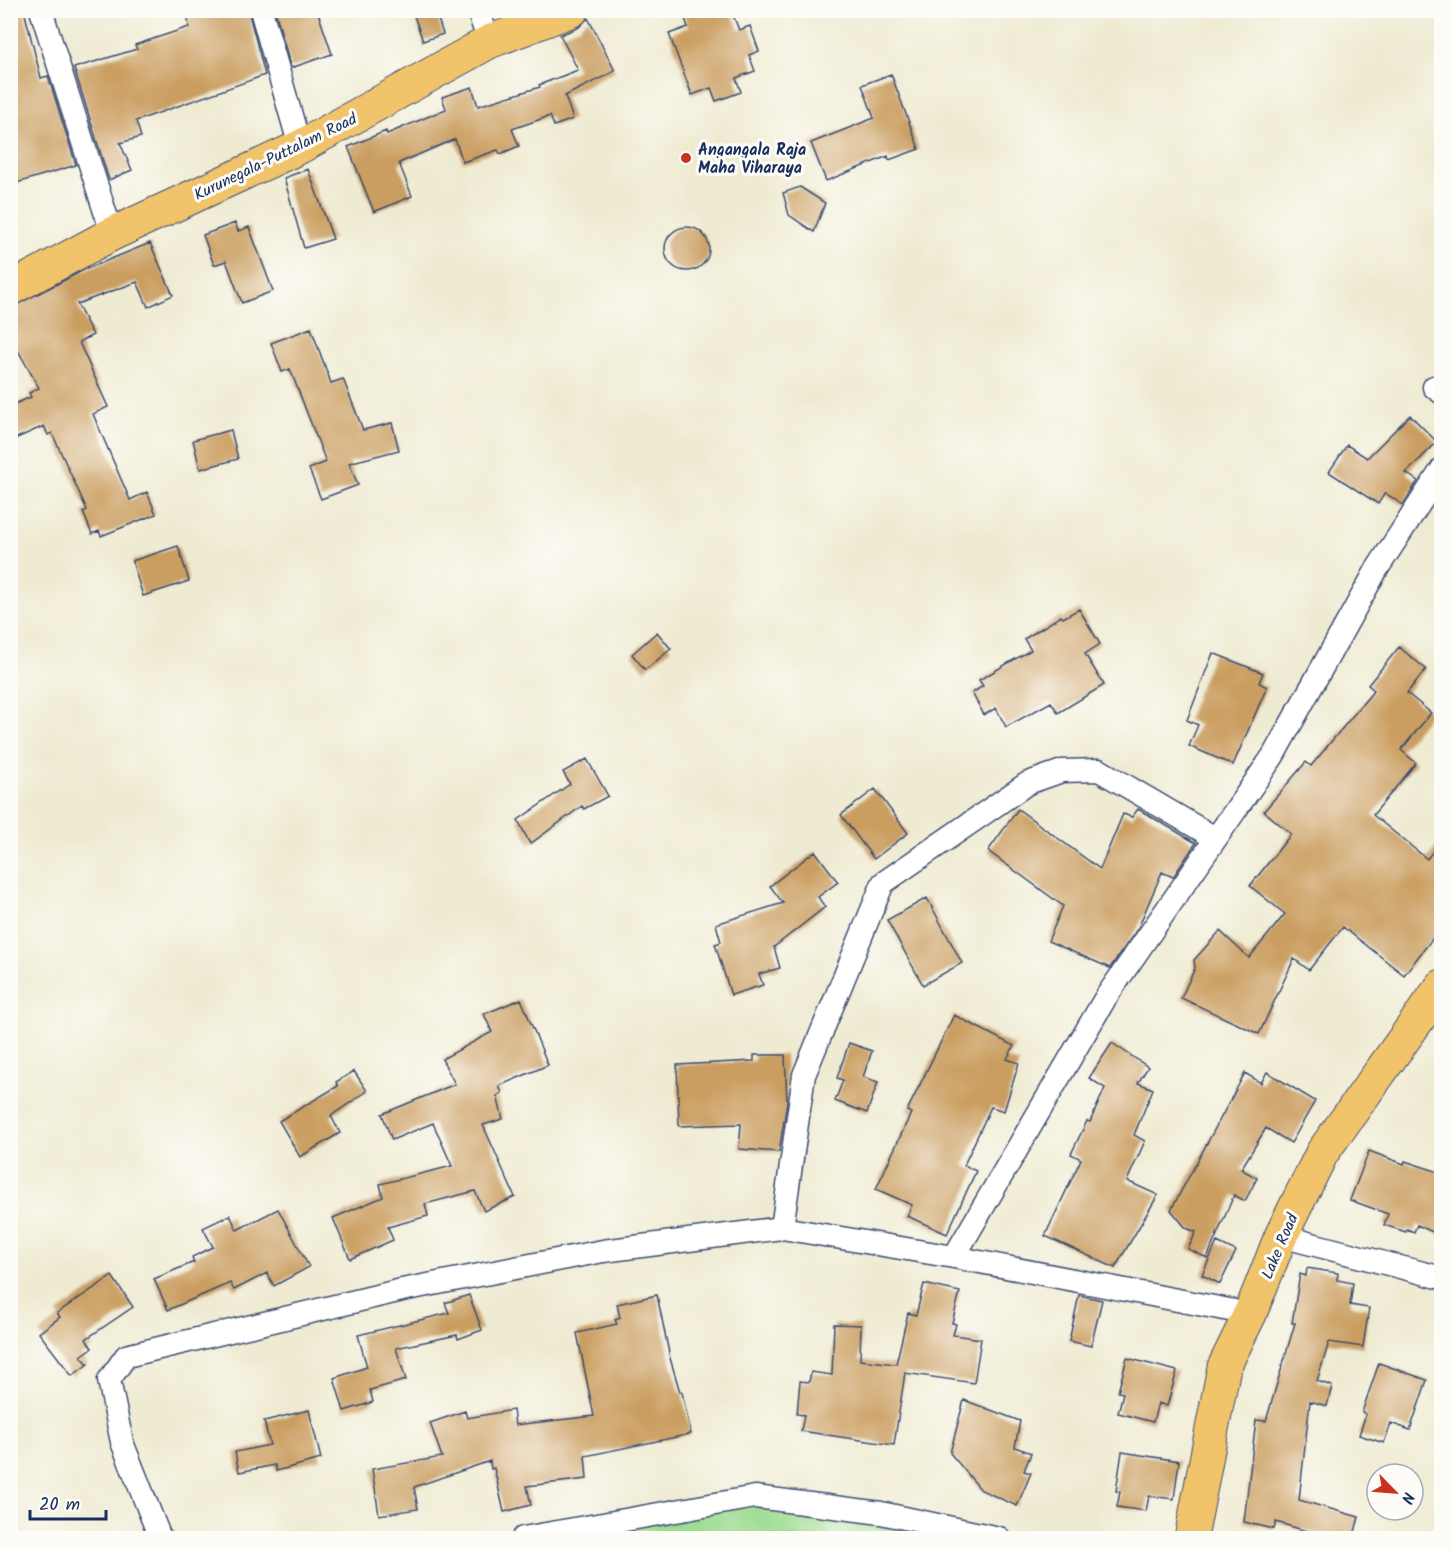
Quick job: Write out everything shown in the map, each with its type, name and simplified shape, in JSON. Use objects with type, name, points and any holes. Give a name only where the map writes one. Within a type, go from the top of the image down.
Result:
[{"type":"main road","name":"Kurunegala-Puttalam Road","points":[[10,289],[112,234],[300,147],[489,42],[572,10]]},
{"type":"main road","name":"Lake Road","points":[[1196,1537],[1224,1367],[1250,1314],[1281,1236],[1322,1153],[1442,986]]},
{"type":"street","points":[[41,10],[112,234]]},
{"type":"street","points":[[261,10],[300,147]]},
{"type":"street","points":[[478,10],[489,42]]},
{"type":"street","points":[[954,1257],[1106,997],[1273,756],[1377,569],[1442,469]]},
{"type":"street","points":[[782,1228],[804,1075],[883,883],[1028,783],[1062,771],[1099,770],[1215,838]]},
{"type":"street","points":[[159,1539],[122,1442],[109,1380],[126,1356],[402,1290],[603,1251],[782,1228],[954,1257],[1250,1314]]},
{"type":"street","points":[[1281,1236],[1442,1278]]},
{"type":"street","points":[[523,1539],[755,1497],[881,1513],[999,1539]]},
{"type":"green space","points":[[755,1497],[999,1538],[523,1538]]},
{"type":"building","points":[[10,10],[24,10],[41,78],[48,76],[76,165],[10,185]]},
{"type":"building","points":[[187,10],[248,10],[265,75],[136,121],[141,137],[120,143],[132,170],[109,180],[74,68],[137,49],[135,45],[189,27]]},
{"type":"building","points":[[275,10],[317,10],[332,54],[291,68]]},
{"type":"building","points":[[412,10],[435,10],[443,34],[423,41]]},
{"type":"building","points":[[682,10],[731,10],[739,30],[750,26],[759,51],[749,55],[755,71],[736,78],[741,92],[716,101],[711,88],[692,95],[669,34],[688,27]]},
{"type":"building","points":[[588,18],[615,71],[565,96],[573,119],[554,126],[550,116],[512,129],[519,146],[500,154],[498,150],[463,162],[455,139],[399,163],[412,196],[374,212],[348,147],[386,131],[387,134],[446,109],[442,97],[472,87],[478,106],[540,87],[539,85],[578,70],[560,35],[579,27]]},
{"type":"building","points":[[891,74],[919,149],[889,160],[888,156],[826,181],[811,143],[874,118],[862,85]]},
{"type":"building","points":[[308,169],[333,239],[304,248],[284,178]]},
{"type":"building","points":[[800,187],[825,203],[814,232],[789,215],[783,193]]},
{"type":"building","points":[[235,223],[238,231],[249,227],[273,291],[242,303],[226,261],[214,265],[203,235]]},
{"type":"building","points":[[687,227],[703,233],[709,249],[703,265],[687,271],[671,265],[665,249],[671,233]]},
{"type":"building","points":[[150,243],[173,295],[148,307],[137,282],[77,304],[93,335],[79,342],[108,407],[93,414],[130,500],[147,492],[156,514],[101,536],[99,531],[92,534],[83,512],[87,510],[52,433],[48,435],[44,426],[10,441],[10,406],[31,397],[29,393],[39,388],[10,336],[10,308],[84,270]]},
{"type":"building","points":[[311,328],[331,383],[343,379],[363,430],[392,423],[399,450],[349,463],[358,485],[321,499],[309,469],[326,462],[290,369],[282,372],[271,343]]},
{"type":"building","points":[[1410,415],[1437,442],[1406,473],[1418,481],[1403,505],[1385,493],[1378,504],[1329,472],[1347,445],[1367,458]]},
{"type":"building","points":[[231,430],[238,459],[200,469],[193,440]]},
{"type":"building","points":[[178,546],[189,581],[143,596],[132,561]]},
{"type":"building","points":[[1079,609],[1100,644],[1085,654],[1104,685],[1058,713],[1051,702],[1006,727],[996,708],[984,715],[972,693],[983,686],[979,680],[1031,650],[1024,639],[1061,616],[1063,618]]},
{"type":"building","points":[[657,632],[671,649],[645,670],[632,654]]},
{"type":"building","points":[[1399,647],[1426,669],[1407,693],[1431,713],[1401,750],[1416,763],[1373,815],[1427,859],[1442,839],[1442,946],[1433,938],[1404,975],[1343,927],[1309,970],[1294,959],[1259,1034],[1181,998],[1195,968],[1194,960],[1220,931],[1249,958],[1285,914],[1250,886],[1291,834],[1264,811],[1306,762],[1311,766],[1374,690],[1368,685]]},
{"type":"building","points":[[1213,653],[1263,673],[1259,683],[1267,687],[1233,765],[1189,746],[1198,725],[1187,720]]},
{"type":"building","points":[[587,759],[608,796],[584,809],[582,806],[530,844],[518,820],[570,784],[563,772]]},
{"type":"building","points":[[875,789],[908,833],[874,859],[841,815]]},
{"type":"building","points":[[1018,809],[1100,869],[1123,814],[1132,817],[1138,809],[1196,843],[1173,877],[1162,872],[1138,928],[1110,968],[1048,941],[1063,906],[988,851]]},
{"type":"building","points":[[815,851],[838,882],[818,897],[825,907],[774,947],[780,968],[759,974],[763,985],[731,995],[715,944],[721,942],[716,924],[783,903],[770,886]]},
{"type":"building","points":[[927,898],[962,963],[923,985],[887,920]]},
{"type":"building","points":[[521,999],[548,1065],[499,1086],[502,1093],[497,1096],[503,1119],[483,1125],[515,1197],[484,1211],[475,1191],[425,1204],[428,1216],[388,1227],[393,1240],[350,1259],[333,1218],[383,1197],[380,1184],[452,1166],[433,1123],[392,1140],[382,1114],[455,1084],[442,1059],[492,1032],[484,1014]]},
{"type":"building","points":[[954,1015],[1014,1046],[1007,1059],[1019,1063],[1004,1111],[991,1107],[964,1165],[976,1171],[947,1234],[907,1216],[912,1205],[876,1189],[911,1113],[907,1111]]},
{"type":"building","points":[[849,1043],[872,1051],[863,1077],[878,1082],[867,1113],[835,1101],[843,1080],[837,1078]]},
{"type":"building","points":[[1112,1043],[1148,1067],[1138,1083],[1153,1089],[1134,1135],[1145,1141],[1127,1181],[1158,1195],[1115,1268],[1045,1236],[1081,1159],[1071,1154],[1087,1121],[1090,1122],[1105,1088],[1089,1078]]},
{"type":"building","points":[[754,1055],[785,1055],[787,1101],[779,1152],[739,1149],[741,1124],[679,1126],[677,1065],[754,1061]]},
{"type":"building","points":[[354,1071],[367,1091],[331,1116],[340,1133],[300,1157],[279,1121],[338,1086],[336,1082]]},
{"type":"building","points":[[1267,1072],[1315,1101],[1291,1143],[1266,1128],[1241,1169],[1257,1178],[1245,1201],[1234,1195],[1207,1258],[1188,1249],[1196,1232],[1186,1228],[1171,1210],[1245,1073],[1261,1083]]},
{"type":"building","points":[[1369,1151],[1404,1164],[1405,1161],[1442,1173],[1442,1236],[1417,1225],[1414,1232],[1407,1229],[1406,1232],[1384,1225],[1388,1214],[1350,1200]]},
{"type":"building","points":[[278,1209],[309,1267],[274,1286],[267,1273],[234,1290],[230,1283],[168,1310],[154,1279],[194,1262],[192,1257],[213,1247],[203,1228],[230,1215],[237,1230]]},
{"type":"building","points":[[1217,1242],[1236,1251],[1220,1284],[1202,1275]]},
{"type":"building","points":[[1307,1268],[1338,1273],[1337,1280],[1353,1283],[1350,1305],[1369,1308],[1363,1347],[1329,1342],[1317,1381],[1332,1386],[1327,1406],[1310,1401],[1299,1500],[1359,1517],[1353,1539],[1333,1539],[1276,1522],[1274,1529],[1244,1522],[1256,1420],[1266,1421],[1295,1323],[1292,1323],[1300,1274],[1306,1276]]},
{"type":"building","points":[[112,1276],[133,1307],[86,1339],[92,1348],[81,1356],[88,1364],[72,1376],[39,1333],[60,1317],[57,1313]]},
{"type":"building","points":[[924,1284],[960,1292],[952,1323],[956,1324],[953,1335],[981,1339],[974,1383],[905,1373],[894,1445],[801,1431],[804,1415],[797,1414],[800,1381],[809,1382],[811,1372],[832,1375],[834,1324],[861,1325],[860,1360],[896,1364],[908,1313],[916,1315]]},
{"type":"building","points":[[469,1295],[482,1330],[458,1339],[457,1335],[396,1348],[406,1380],[370,1390],[373,1402],[344,1411],[334,1378],[367,1367],[358,1335],[449,1313],[445,1303]]},
{"type":"building","points":[[657,1295],[670,1358],[680,1392],[682,1392],[691,1434],[585,1456],[587,1479],[527,1486],[531,1505],[504,1512],[494,1468],[491,1469],[490,1461],[414,1487],[418,1509],[379,1515],[372,1469],[442,1457],[430,1423],[465,1411],[467,1418],[513,1410],[515,1425],[594,1416],[577,1333],[617,1324],[615,1320],[620,1318],[617,1304]]},
{"type":"building","points":[[1079,1295],[1102,1300],[1091,1346],[1069,1341]]},
{"type":"building","points":[[1127,1358],[1177,1371],[1167,1406],[1158,1403],[1153,1422],[1118,1413],[1123,1393],[1118,1392]]},
{"type":"building","points":[[1379,1363],[1427,1380],[1410,1430],[1391,1423],[1384,1443],[1359,1435],[1366,1414],[1362,1412]]},
{"type":"building","points":[[964,1400],[1020,1421],[1015,1447],[1031,1453],[1024,1471],[1031,1473],[1017,1506],[981,1490],[950,1453]]},
{"type":"building","points":[[309,1410],[321,1459],[276,1471],[275,1465],[239,1472],[235,1452],[270,1445],[264,1421]]},
{"type":"building","points":[[1122,1452],[1179,1461],[1174,1499],[1149,1496],[1146,1511],[1117,1507],[1120,1492],[1116,1491]]},
{"type":"place","name":"Angangala Raja Maha Viharaya","points":[[686,158]]}]
